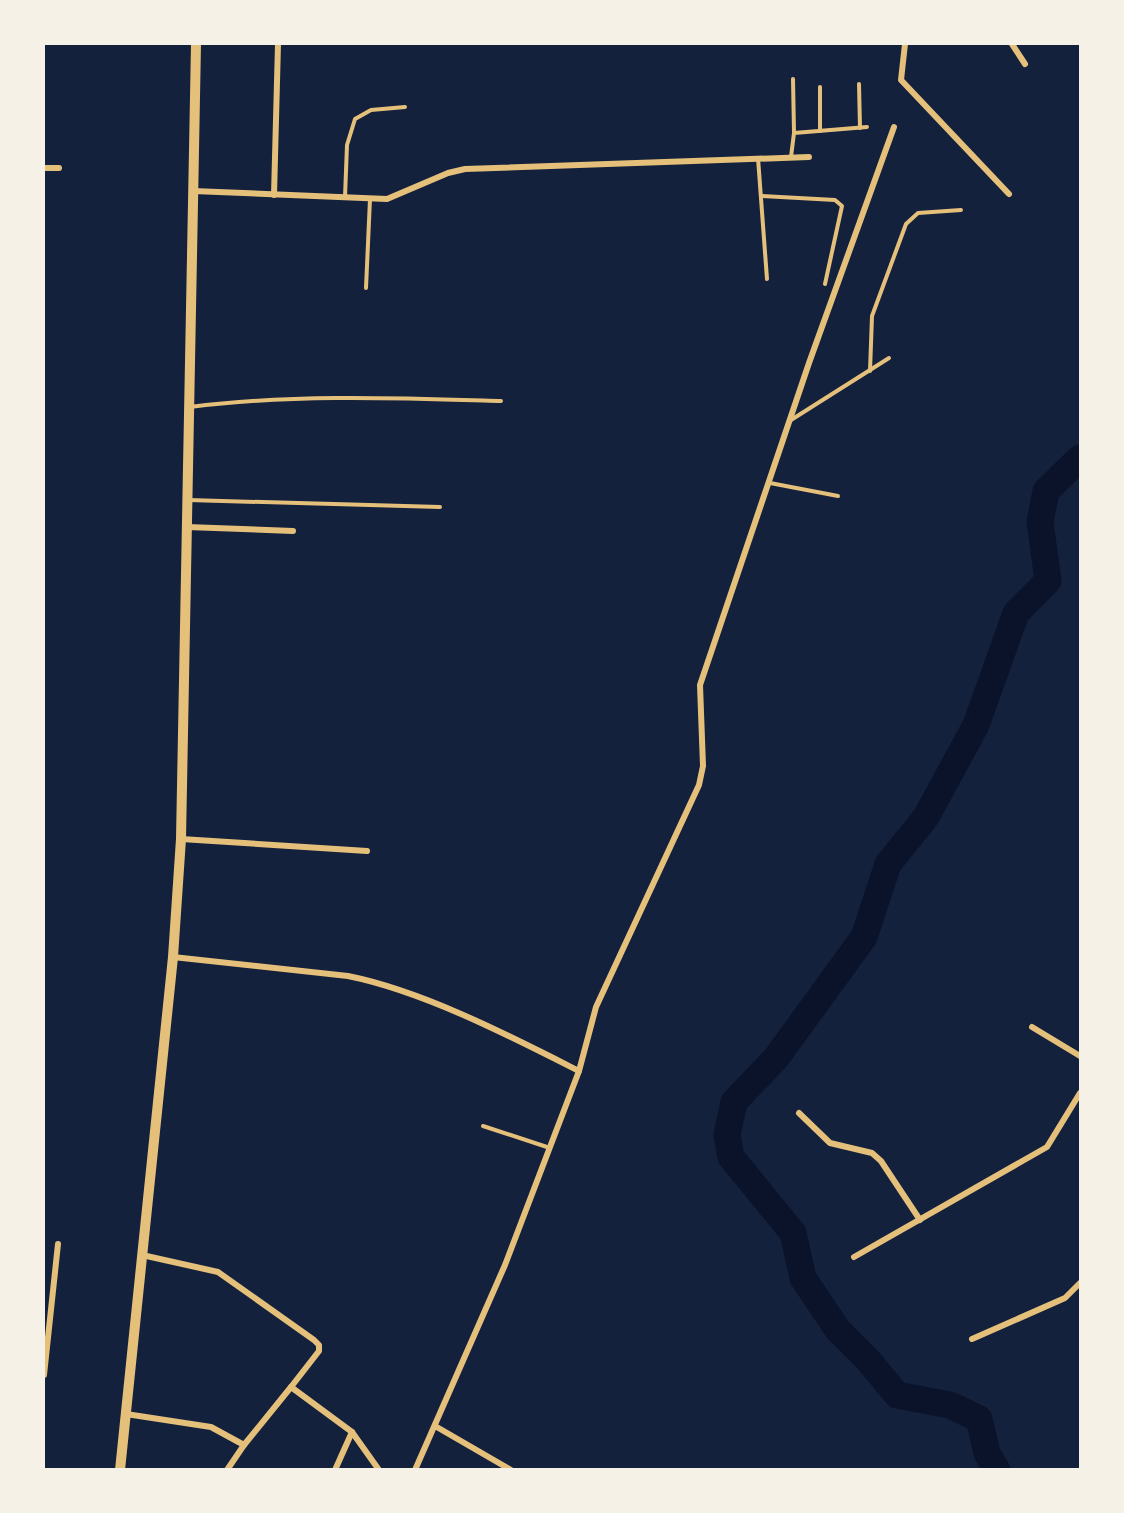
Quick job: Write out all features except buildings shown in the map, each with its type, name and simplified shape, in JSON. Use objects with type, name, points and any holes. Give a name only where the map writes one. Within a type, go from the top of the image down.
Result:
[{"type":"street","points":[[120,1470],[173,957],[181,839],[196,44]]},
{"type":"street","points":[[274,195],[278,44]]},
{"type":"street","points":[[905,44],[901,80],[1009,195]]},
{"type":"street","points":[[1012,44],[1025,64]]},
{"type":"street","points":[[415,1470],[505,1265],[579,1071],[596,1007],[699,785],[703,766],[700,685],[770,483],[789,421],[894,127]]},
{"type":"street","points":[[192,191],[370,199],[401,195],[448,173],[465,169],[809,157]]},
{"type":"street","points":[[44,168],[59,168]]},
{"type":"street","points":[[187,527],[293,531]]},
{"type":"street","points":[[181,839],[367,851]]},
{"type":"street","points":[[173,957],[348,976],[372,981],[412,994],[579,1071]]},
{"type":"street","points":[[1032,1027],[1080,1056]]},
{"type":"street","points":[[854,1257],[1047,1147],[1080,1093]]},
{"type":"street","points":[[799,1113],[831,1143],[872,1153],[881,1161],[920,1220]]},
{"type":"street","points":[[44,1375],[58,1244]]},
{"type":"street","points":[[142,1255],[218,1272],[319,1345],[319,1351],[244,1445],[227,1470]]},
{"type":"street","points":[[972,1339],[1065,1298],[1080,1283]]},
{"type":"street","points":[[291,1387],[352,1431],[378,1470]]},
{"type":"street","points":[[126,1414],[211,1427],[244,1445]]},
{"type":"street","points":[[435,1425],[511,1470]]},
{"type":"street","points":[[334,1470],[352,1431]]},
{"type":"lane","points":[[791,158],[794,133],[793,79]]},
{"type":"lane","points":[[859,84],[860,128]]},
{"type":"lane","points":[[820,87],[820,131]]},
{"type":"lane","points":[[345,198],[347,145],[355,119],[371,110],[405,107]]},
{"type":"lane","points":[[794,133],[867,127]]},
{"type":"lane","points":[[758,158],[767,279]]},
{"type":"lane","points":[[761,196],[835,200],[842,206],[825,284]]},
{"type":"lane","points":[[366,288],[370,199]]},
{"type":"lane","points":[[870,371],[872,316],[906,224],[918,213],[961,210]]},
{"type":"lane","points":[[789,421],[889,358]]},
{"type":"lane","points":[[189,407],[268,399],[403,398],[501,401]]},
{"type":"lane","points":[[770,483],[838,496]]},
{"type":"lane","points":[[187,500],[440,507]]},
{"type":"lane","points":[[483,1126],[550,1149]]},
{"type":"waterway","points":[[997,1470],[987,1453],[979,1419],[950,1405],[897,1395],[868,1360],[838,1330],[803,1278],[793,1233],[731,1157],[727,1135],[734,1102],[776,1058],[864,937],[888,864],[926,817],[976,725],[1016,613],[1048,581],[1040,522],[1046,491],[1080,458]]}]
